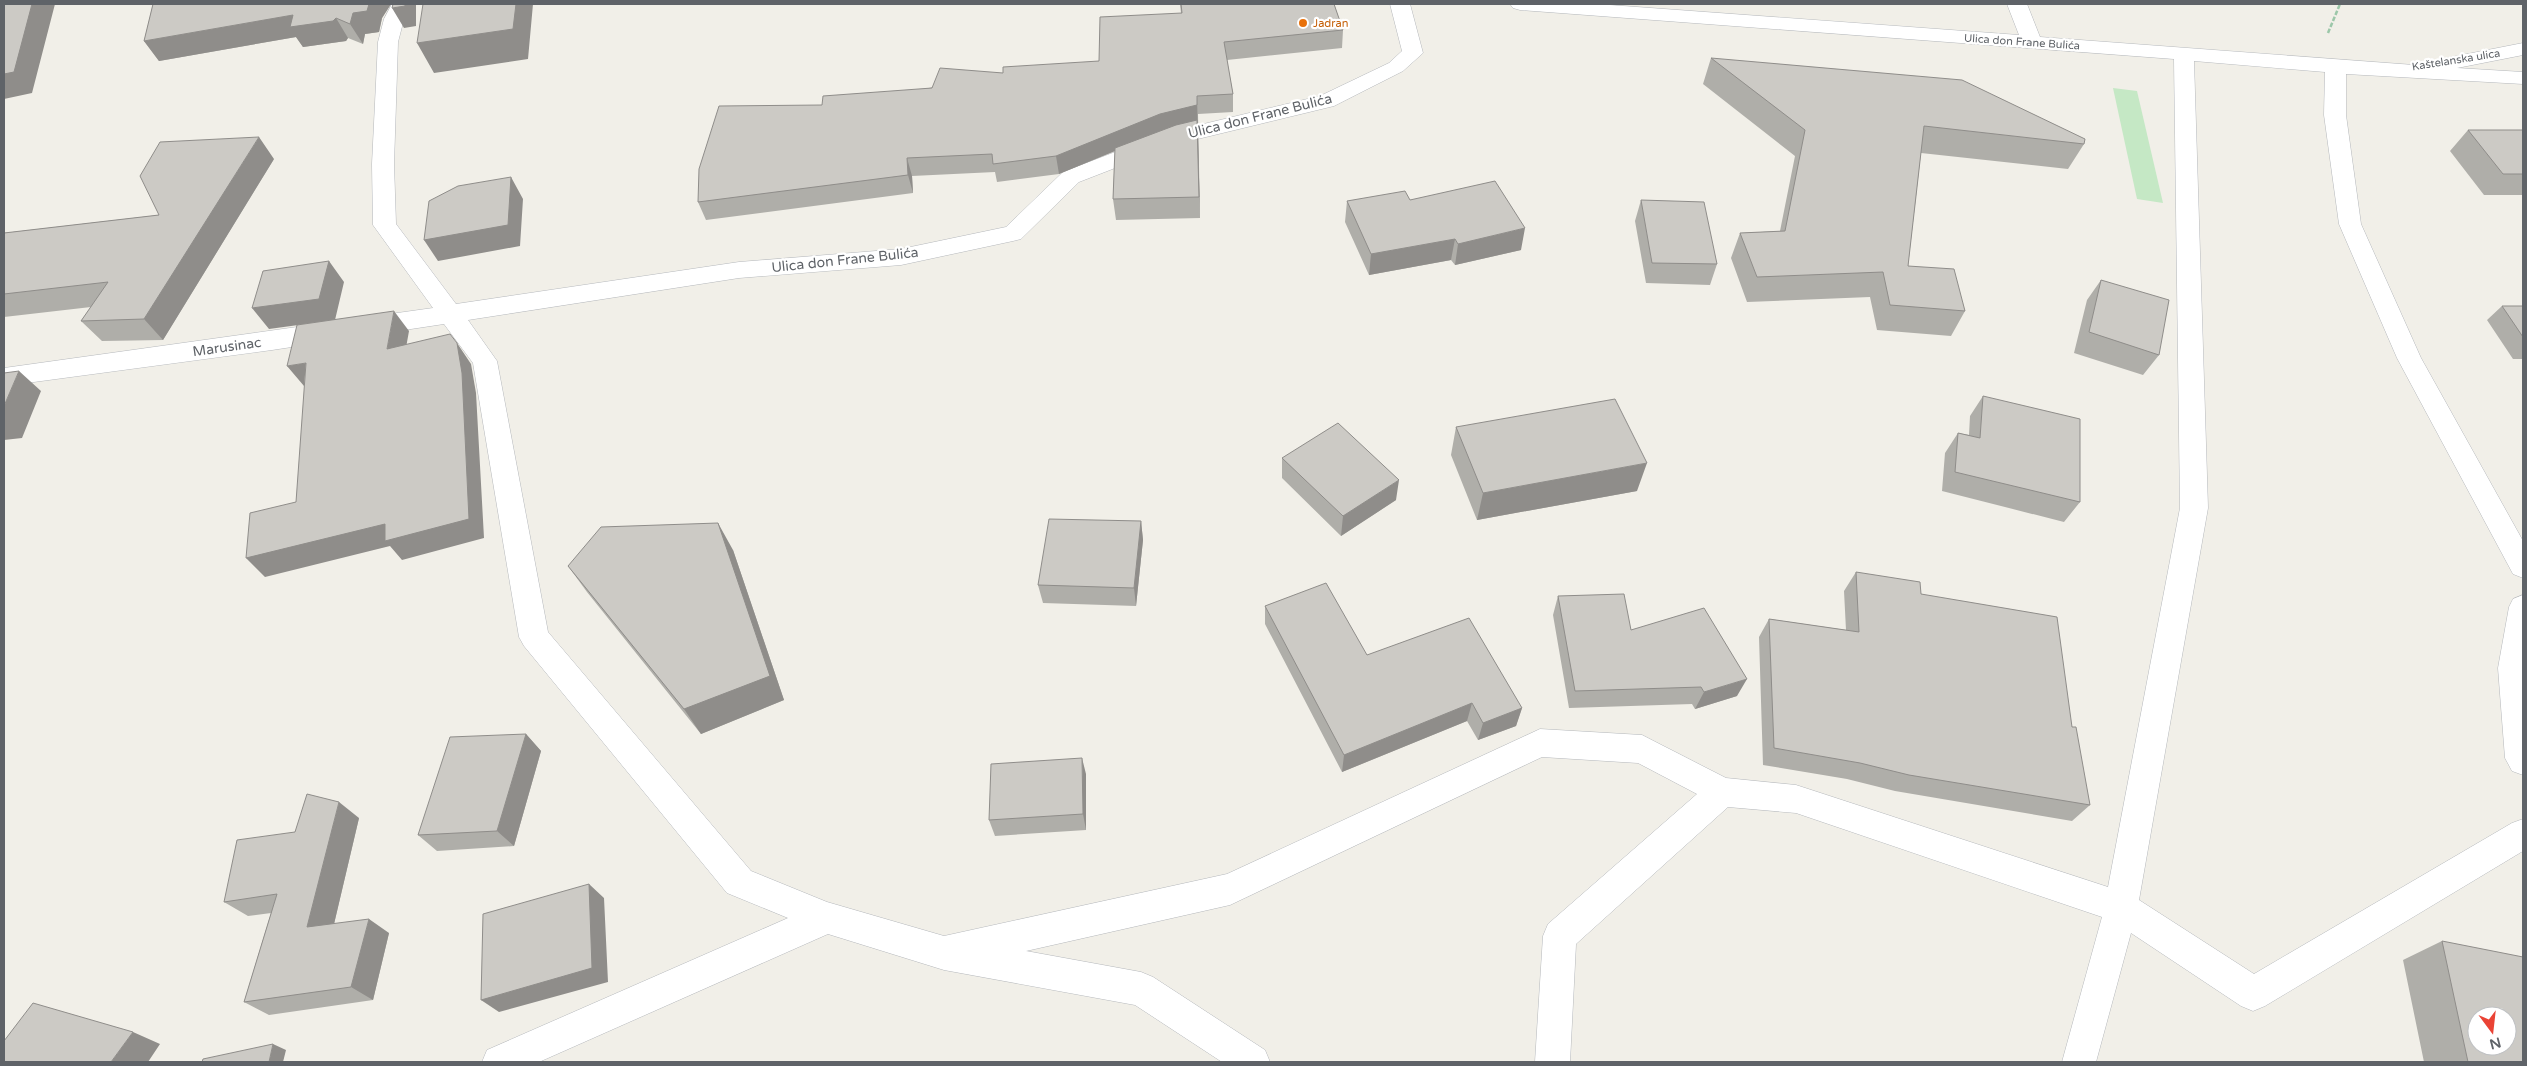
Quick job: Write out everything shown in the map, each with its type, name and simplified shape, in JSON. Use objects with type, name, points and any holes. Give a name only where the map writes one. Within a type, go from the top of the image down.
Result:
[{"type":"street","points":[[402,4],[394,19],[388,42],[383,164],[385,225],[485,361],[534,637],[739,882],[827,918],[944,953],[1141,989],[1253,1062]]},
{"type":"street","name":"Ulica don Frane Bulića","points":[[450,314],[739,270],[901,257],[1013,232],[1071,177],[1170,139],[1327,101],[1396,67],[1413,53],[1400,4]]},
{"type":"street","name":"Ulica don Frane Bulića","points":[[1520,4],[2336,67],[2523,78]]},
{"type":"street","points":[[2017,4],[2032,43]]},
{"type":"street","name":"Kaštelanska ulica","points":[[2389,70],[2460,61],[2523,48]]},
{"type":"street","points":[[2079,1062],[2122,907],[2194,508],[2184,54]]},
{"type":"street","points":[[2336,67],[2336,115],[2350,224],[2409,358],[2523,566]]},
{"type":"street","name":"Marusinac","points":[[4,377],[272,341],[450,314]]},
{"type":"street","points":[[2523,607],[2513,668],[2520,758],[2523,761]]},
{"type":"street","points":[[944,953],[1230,889],[1540,743],[1642,749],[1722,792],[1796,799],[2122,907],[2253,994],[2523,834]]},
{"type":"street","points":[[1552,1062],[1560,936],[1722,792]]},
{"type":"street","points":[[499,1062],[827,918]]},
{"type":"green space","points":[[2113,88],[2137,91],[2163,203],[2137,199]]},
{"type":"building","points":[[4,4],[32,4],[14,72],[4,74]]},
{"type":"building","points":[[153,4],[369,4],[367,11],[353,13],[350,24],[336,18],[333,21],[290,27],[293,15],[144,41]]},
{"type":"building","points":[[393,4],[405,4],[405,6],[392,8]]},
{"type":"building","points":[[423,4],[516,4],[513,29],[417,43]]},
{"type":"building","points":[[1181,4],[1334,4],[1343,30],[1224,42],[1233,94],[1197,96],[1197,105],[1160,114],[1056,156],[993,164],[992,154],[907,158],[908,175],[698,202],[699,169],[719,106],[822,105],[823,96],[932,88],[940,68],[1003,73],[1003,67],[1099,61],[1100,17],[1182,13]]},
{"type":"building","points":[[1711,58],[1962,80],[2085,139],[2084,144],[1924,126],[1908,266],[1954,269],[1965,311],[1890,305],[1883,272],[1757,277],[1740,233],[1785,231],[1805,130]]},
{"type":"building","points":[[1197,120],[1199,197],[1113,199],[1115,148],[1176,125]]},
{"type":"building","points":[[2468,130],[2523,130],[2523,174],[2503,174]]},
{"type":"building","points":[[259,137],[144,319],[81,321],[108,282],[4,294],[4,233],[159,215],[140,176],[160,142]]},
{"type":"building","points":[[511,177],[508,225],[424,240],[429,201],[458,186]]},
{"type":"building","points":[[1495,181],[1525,228],[1458,244],[1455,239],[1371,254],[1347,201],[1405,191],[1410,200]]},
{"type":"building","points":[[1641,200],[1704,202],[1717,264],[1652,263]]},
{"type":"building","points":[[329,261],[319,299],[252,308],[263,271]]},
{"type":"building","points":[[2101,280],[2169,300],[2159,355],[2089,332]]},
{"type":"building","points":[[2502,306],[2523,306],[2523,337]]},
{"type":"building","points":[[394,311],[387,349],[450,334],[457,343],[462,373],[469,519],[385,541],[385,524],[246,558],[250,513],[296,502],[306,363],[287,366],[297,325]]},
{"type":"building","points":[[19,371],[4,406],[4,373]]},
{"type":"building","points":[[1983,396],[2080,419],[2080,502],[1955,472],[1958,433],[1980,438]]},
{"type":"building","points":[[1615,399],[1647,463],[1483,493],[1456,427]]},
{"type":"building","points":[[1338,423],[1399,480],[1343,516],[1282,458]]},
{"type":"building","points":[[1049,519],[1141,521],[1134,588],[1038,585]]},
{"type":"building","points":[[718,523],[770,676],[684,709],[568,566],[601,527]]},
{"type":"building","points":[[1856,572],[1920,582],[1921,594],[2057,617],[2072,727],[2076,727],[2090,805],[1909,775],[1860,763],[1774,748],[1769,619],[1859,632]]},
{"type":"building","points":[[1326,583],[1367,655],[1469,618],[1522,708],[1483,723],[1472,703],[1344,755],[1265,606]]},
{"type":"building","points":[[1624,594],[1631,630],[1704,608],[1747,679],[1704,692],[1701,687],[1575,691],[1558,596]]},
{"type":"building","points":[[526,734],[497,831],[418,835],[450,737]]},
{"type":"building","points":[[1082,758],[1083,814],[989,820],[991,764]]},
{"type":"building","points":[[307,794],[339,802],[307,927],[369,919],[351,987],[244,1002],[277,894],[224,902],[237,840],[295,832]]},
{"type":"building","points":[[589,884],[592,968],[481,1000],[483,914]]},
{"type":"building","points":[[2442,941],[2523,957],[2523,1062],[2468,1062]]},
{"type":"building","points":[[33,1003],[133,1032],[111,1062],[4,1062],[4,1041]]},
{"type":"building","points":[[273,1044],[269,1062],[202,1062],[203,1059]]},
{"type":"place","name":"Jadran","points":[[1303,23]]}]
